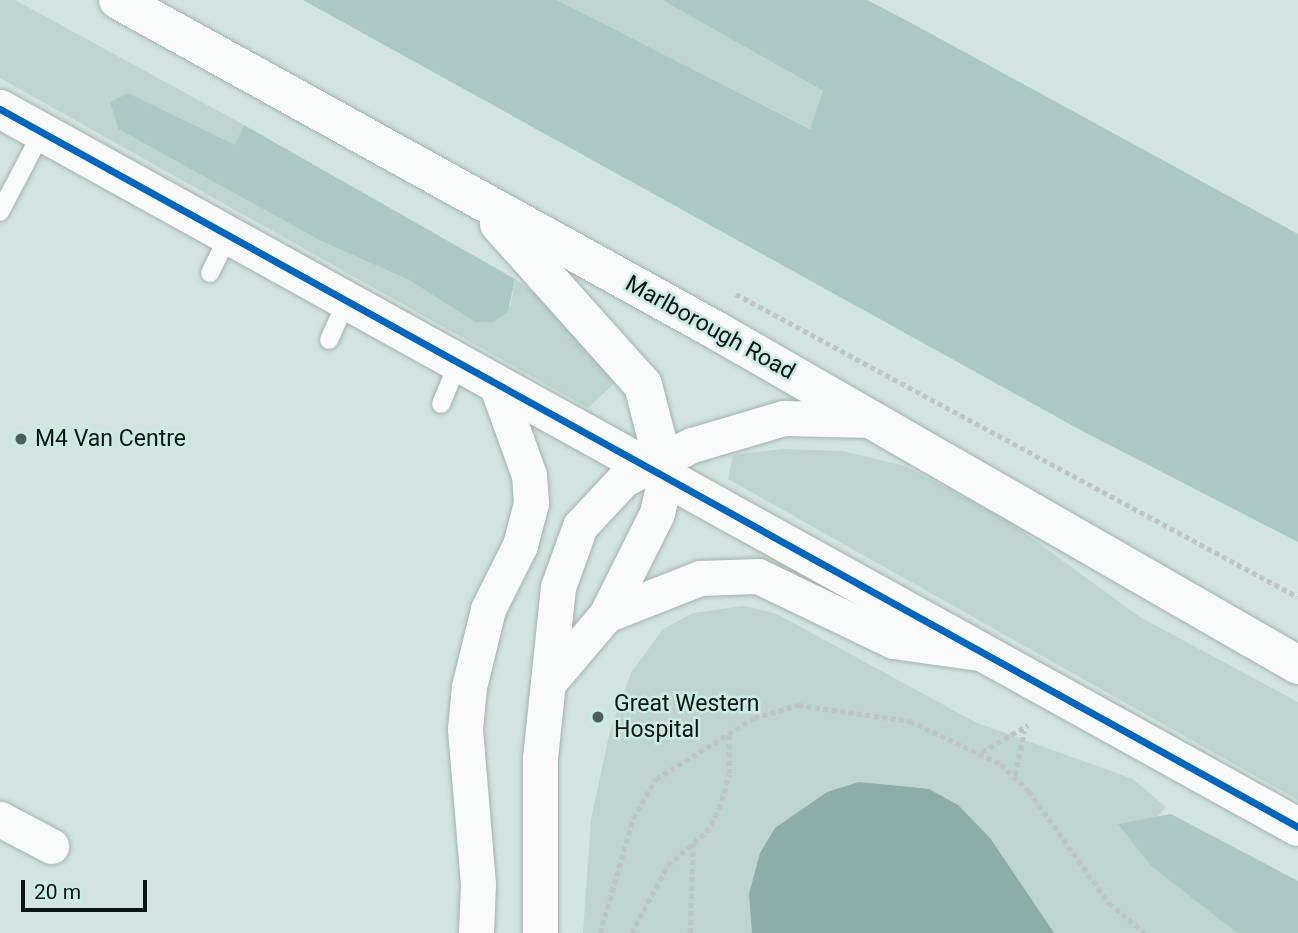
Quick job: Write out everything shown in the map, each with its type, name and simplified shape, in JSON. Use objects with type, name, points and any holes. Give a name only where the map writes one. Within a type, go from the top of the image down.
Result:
[{"type":"main road","name":"Marlborough Road","points":[[118,0],[874,420],[1298,664]]},
{"type":"main road","points":[[0,109],[495,381],[659,465],[983,654],[1298,827]]},
{"type":"main road","points":[[473,197],[643,385],[659,465]]},
{"type":"street","points":[[476,933],[478,884],[465,729],[469,687],[484,618],[520,544],[531,503],[529,475],[495,381]]},
{"type":"street","points":[[540,933],[538,796],[558,587],[573,540],[611,489],[659,465],[784,418],[874,420]]},
{"type":"street","points":[[551,681],[606,615],[657,513],[659,465]]},
{"type":"street","points":[[606,615],[699,578],[758,576],[893,640],[983,654]]},
{"type":"street","points":[[0,820],[51,846]]},
{"type":"lane","points":[[0,212],[41,132]]},
{"type":"lane","points":[[210,273],[229,234]]},
{"type":"lane","points":[[329,340],[347,300]]},
{"type":"lane","points":[[441,404],[459,361]]},
{"type":"path","points":[[738,290],[1298,597]]},
{"type":"path","points":[[982,753],[1024,730],[1053,693]]},
{"type":"path","points":[[600,933],[642,795],[681,758],[729,731],[776,709],[818,705],[910,720],[982,753],[1015,775],[1109,903],[1145,933]]},
{"type":"path","points":[[1015,775],[1024,730]]},
{"type":"path","points":[[631,933],[668,865],[693,842],[719,809],[729,775],[729,731]]},
{"type":"path","points":[[690,933],[693,842]]},
{"type":"shaded area","points":[[0,0],[15,0],[244,125],[236,146],[128,93],[110,102],[118,129],[321,241],[409,280],[475,322],[511,305],[515,279],[541,298],[619,379],[588,408],[0,78]]},
{"type":"shaded area","points":[[303,0],[557,0],[810,129],[823,91],[662,0],[867,0],[915,25],[1298,234],[1298,542],[1084,432]]},
{"type":"shaded area","points":[[557,0],[662,0],[824,92],[811,129]]},
{"type":"shaded area","points":[[128,93],[235,145],[244,125],[515,279],[508,311],[494,322],[475,322],[409,280],[321,241],[118,129],[110,102]]},
{"type":"shaded area","points":[[783,449],[843,451],[905,466],[1007,520],[1140,617],[1298,702],[1298,800],[728,479],[733,455]]},
{"type":"shaded area","points":[[744,606],[777,614],[975,722],[1133,779],[1166,807],[1157,817],[1119,824],[1151,866],[1237,933],[583,933],[591,819],[610,731],[631,673],[663,629],[693,613]]},
{"type":"shaded area","points":[[859,782],[929,789],[958,805],[990,838],[1054,933],[752,933],[749,894],[760,853],[775,828],[827,792]]},
{"type":"shaded area","points":[[1171,814],[1298,881],[1298,933],[1237,933],[1151,866],[1118,824]]},
{"type":"transit line","points":[[0,109],[1298,827]]},
{"type":"place","name":"M4 Van Centre","points":[[21,439]]},
{"type":"place","name":"Great Western Hospital","points":[[598,717]]}]
